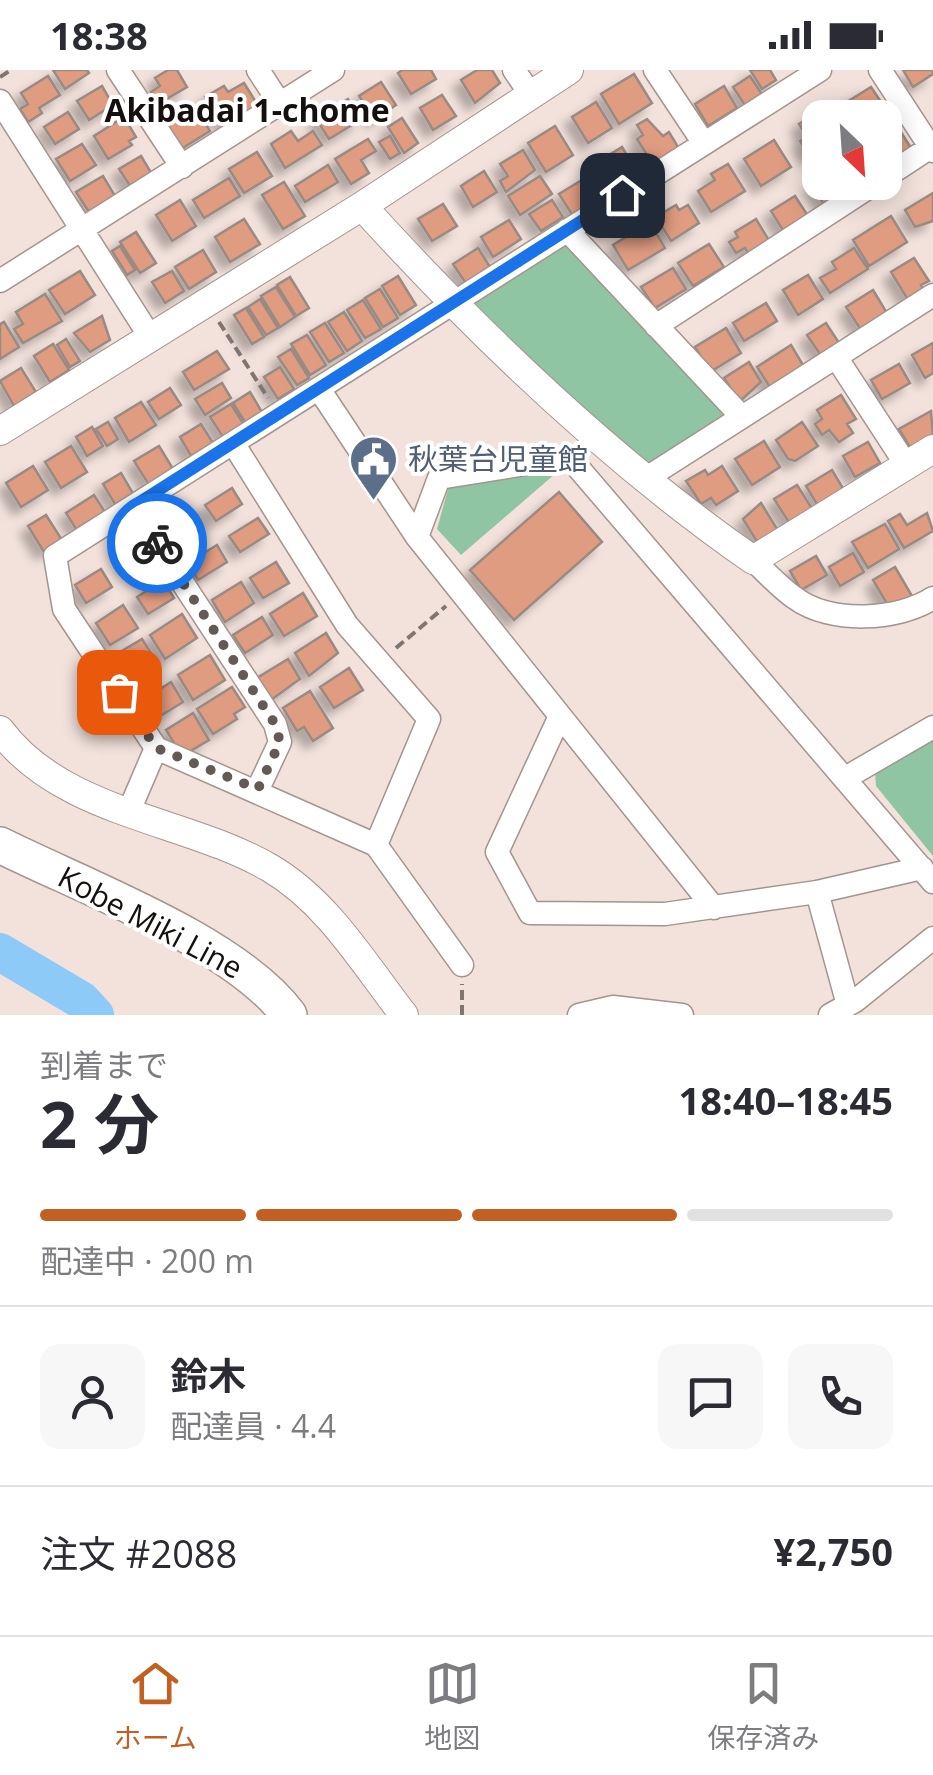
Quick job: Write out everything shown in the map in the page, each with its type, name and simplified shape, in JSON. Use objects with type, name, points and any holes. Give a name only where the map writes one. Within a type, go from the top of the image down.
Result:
[{"type":"main road","name":"Kobe Miki Line","points":[[0,846],[226,956],[273,993],[289,1015]]},
{"type":"street","points":[[118,70],[182,166]]},
{"type":"street","points":[[258,70],[280,104]]},
{"type":"street","points":[[0,281],[334,70]]},
{"type":"street","points":[[514,70],[531,95]]},
{"type":"street","points":[[0,431],[362,206],[570,70]]},
{"type":"street","points":[[655,70],[704,142]]},
{"type":"street","points":[[462,965],[376,845],[258,789],[156,748],[64,609],[55,556],[820,70]]},
{"type":"street","points":[[880,70],[932,149],[902,167]]},
{"type":"street","points":[[0,101],[149,335]]},
{"type":"street","points":[[656,326],[848,200]]},
{"type":"street","points":[[362,206],[450,304],[645,479],[753,560],[797,601],[842,614],[887,615],[933,598]]},
{"type":"street","points":[[567,230],[742,418]]},
{"type":"street","points":[[645,479],[933,295]]},
{"type":"street","points":[[836,357],[907,466]]},
{"type":"street","points":[[319,389],[417,537],[714,908]]},
{"type":"street","points":[[233,443],[348,625],[429,720],[376,845]]},
{"type":"street","points":[[753,560],[933,449]]},
{"type":"street","points":[[417,537],[440,478],[569,457],[928,875]]},
{"type":"street","points":[[132,507],[275,724],[280,742],[258,789]]},
{"type":"street","points":[[560,716],[497,852],[530,913],[665,914],[928,875]]},
{"type":"street","points":[[847,778],[933,727]]},
{"type":"street","points":[[0,730],[11,745],[64,784],[270,868],[320,906],[404,1015]]},
{"type":"street","points":[[129,811],[156,748]]},
{"type":"street","points":[[817,892],[839,1010],[933,938]]},
{"type":"street","points":[[579,1015],[613,1007],[682,1015]]},
{"type":"path","points":[[0,77],[10,70]]},
{"type":"path","points":[[206,301],[279,414]]},
{"type":"path","points":[[378,664],[461,593]]},
{"type":"path","points":[[462,965],[462,1015]]},
{"type":"green space","points":[[567,230],[742,417],[645,479],[450,304]]},
{"type":"green space","points":[[550,470],[555,474],[461,555],[437,529],[448,489],[459,482]]},
{"type":"green space","points":[[933,738],[933,856],[876,786],[875,772]]},
{"type":"building","points":[[53,70],[87,70],[89,73],[65,89]]},
{"type":"building","points":[[168,70],[177,70],[187,87],[158,104],[151,92],[160,86],[155,78]]},
{"type":"building","points":[[431,70],[436,79],[411,94],[398,73]]},
{"type":"building","points":[[477,70],[492,70],[500,83],[475,103],[461,80]]},
{"type":"building","points":[[750,70],[770,70],[776,80],[762,89]]},
{"type":"building","points":[[903,70],[933,70],[933,74],[913,87]]},
{"type":"building","points":[[634,74],[652,103],[619,124],[601,94]]},
{"type":"building","points":[[48,76],[60,95],[39,108],[42,113],[28,122],[20,109],[28,104],[21,93]]},
{"type":"building","points":[[750,76],[765,99],[748,110],[733,87]]},
{"type":"building","points":[[381,82],[396,105],[374,119],[359,96]]},
{"type":"building","points":[[244,83],[259,107],[222,124],[205,97],[224,86],[228,92]]},
{"type":"building","points":[[102,86],[113,105],[89,120],[77,101]]},
{"type":"building","points":[[724,86],[737,108],[708,126],[695,104]]},
{"type":"building","points":[[871,87],[880,100],[850,100]]},
{"type":"building","points":[[442,95],[456,116],[433,130],[420,108]]},
{"type":"building","points":[[348,99],[360,120],[329,139],[316,119]]},
{"type":"building","points":[[596,102],[612,128],[588,143],[572,117]]},
{"type":"building","points":[[197,109],[210,131],[181,149],[167,127]]},
{"type":"building","points":[[68,112],[79,129],[55,144],[44,127]]},
{"type":"building","points":[[124,117],[136,137],[129,141],[132,145],[108,159],[94,136]]},
{"type":"building","points":[[402,118],[418,143],[404,153],[388,127]]},
{"type":"building","points":[[647,119],[663,136],[669,132],[681,152],[655,168],[637,139],[643,135],[637,125]]},
{"type":"building","points":[[555,126],[573,155],[546,172],[528,143]]},
{"type":"building","points":[[291,131],[298,141],[313,131],[322,145],[285,168],[271,144]]},
{"type":"building","points":[[902,134],[913,151],[902,158]]},
{"type":"building","points":[[390,136],[400,153],[390,159],[379,142]]},
{"type":"building","points":[[368,139],[376,151],[361,160],[369,173],[351,184],[335,159]]},
{"type":"building","points":[[774,140],[791,167],[761,186],[744,159]]},
{"type":"building","points":[[82,144],[96,165],[70,181],[56,159]]},
{"type":"building","points":[[622,147],[638,173],[609,191],[593,165]]},
{"type":"building","points":[[523,150],[535,170],[506,192],[500,181],[508,176],[500,164]]},
{"type":"building","points":[[257,152],[272,176],[244,193],[229,169]]},
{"type":"building","points":[[141,156],[153,176],[132,189],[119,169]]},
{"type":"building","points":[[728,164],[745,191],[711,212],[698,191],[715,180],[711,174]]},
{"type":"building","points":[[328,165],[338,182],[305,202],[295,186]]},
{"type":"building","points":[[484,171],[497,192],[473,207],[461,186]]},
{"type":"building","points":[[103,176],[115,196],[89,212],[76,192]]},
{"type":"building","points":[[540,176],[552,194],[520,215],[508,196]]},
{"type":"building","points":[[587,177],[601,199],[573,216],[559,194]]},
{"type":"building","points":[[229,178],[240,196],[204,218],[193,200]]},
{"type":"building","points":[[284,182],[305,216],[283,229],[262,195]]},
{"type":"building","points":[[933,193],[933,221],[915,227],[905,210]]},
{"type":"building","points":[[795,196],[808,216],[784,232],[771,211]]},
{"type":"building","points":[[180,200],[196,226],[172,241],[156,215]]},
{"type":"building","points":[[552,200],[563,217],[541,231],[529,214]]},
{"type":"building","points":[[443,204],[457,226],[432,241],[418,219]]},
{"type":"building","points":[[676,205],[679,210],[688,205],[699,223],[671,241],[656,217]]},
{"type":"building","points":[[891,216],[907,242],[869,266],[853,240]]},
{"type":"building","points":[[244,219],[260,244],[230,262],[215,237]]},
{"type":"building","points":[[756,219],[770,242],[749,255],[745,248],[736,253],[729,242],[738,237],[735,232]]},
{"type":"building","points":[[509,220],[521,239],[493,257],[481,237]]},
{"type":"building","points":[[639,229],[643,236],[654,229],[665,248],[628,270],[613,245]]},
{"type":"building","points":[[136,232],[156,263],[140,273],[120,242]]},
{"type":"building","points":[[709,244],[724,267],[693,286],[678,263]]},
{"type":"building","points":[[120,246],[135,270],[127,275],[112,251]]},
{"type":"building","points":[[478,248],[492,270],[467,285],[453,264]]},
{"type":"building","points":[[854,248],[868,269],[830,293],[820,278],[836,269],[832,262]]},
{"type":"building","points":[[203,250],[216,272],[189,289],[175,267]]},
{"type":"building","points":[[914,258],[929,281],[921,285],[924,290],[908,300],[891,272]]},
{"type":"building","points":[[673,268],[686,289],[655,308],[641,287]]},
{"type":"building","points":[[80,271],[95,295],[65,314],[49,290]]},
{"type":"building","points":[[172,271],[184,291],[165,303],[152,282]]},
{"type":"building","points":[[808,275],[823,299],[798,315],[783,290]]},
{"type":"building","points":[[398,276],[416,305],[400,315],[382,286]]},
{"type":"building","points":[[290,277],[309,308],[296,316],[277,285]]},
{"type":"building","points":[[276,287],[295,317],[280,327],[261,296]]},
{"type":"building","points":[[380,289],[398,318],[383,327],[365,298]]},
{"type":"building","points":[[873,290],[887,313],[861,330],[846,307]]},
{"type":"building","points":[[45,294],[62,321],[23,343],[14,329],[23,324],[16,312]]},
{"type":"building","points":[[260,299],[278,328],[266,335],[248,307]]},
{"type":"building","points":[[363,300],[381,329],[365,338],[347,310]]},
{"type":"building","points":[[766,303],[777,321],[744,341],[733,323]]},
{"type":"building","points":[[246,308],[264,337],[252,344],[234,315]]},
{"type":"building","points":[[344,312],[362,341],[347,351],[328,322]]},
{"type":"building","points":[[102,316],[110,340],[90,352],[74,333]]},
{"type":"building","points":[[4,322],[19,347],[0,359],[0,324]]},
{"type":"building","points":[[325,323],[344,353],[329,362],[310,332]]},
{"type":"building","points":[[826,323],[841,346],[822,357],[807,335]]},
{"type":"building","points":[[726,328],[741,353],[710,372],[695,347]]},
{"type":"building","points":[[307,335],[326,365],[310,375],[291,344]]},
{"type":"building","points":[[66,339],[80,361],[70,367],[57,345]]},
{"type":"building","points":[[933,343],[933,373],[925,378],[912,355]]},
{"type":"building","points":[[53,344],[69,370],[50,382],[34,356]]},
{"type":"building","points":[[791,345],[803,365],[771,389],[757,367]]},
{"type":"building","points":[[291,349],[309,378],[297,385],[278,357]]},
{"type":"building","points":[[217,351],[229,369],[194,390],[183,372]]},
{"type":"building","points":[[749,362],[761,382],[739,402],[724,378]]},
{"type":"building","points":[[899,364],[910,383],[882,399],[871,380]]},
{"type":"building","points":[[280,367],[294,389],[278,399],[264,377]]},
{"type":"building","points":[[21,368],[36,392],[14,406],[0,381]]},
{"type":"building","points":[[222,383],[231,398],[205,415],[195,399]]},
{"type":"building","points":[[170,388],[181,405],[159,419],[148,402]]},
{"type":"building","points":[[250,392],[262,412],[245,422],[233,403]]},
{"type":"building","points":[[841,395],[856,419],[847,424],[853,433],[839,442],[829,430],[822,435],[815,424],[822,419],[817,410]]},
{"type":"building","points":[[141,402],[156,425],[129,442],[115,418]]},
{"type":"building","points":[[231,404],[246,428],[225,440],[210,417]]},
{"type":"building","points":[[931,411],[933,436],[911,449],[899,429]]},
{"type":"building","points":[[108,422],[118,439],[107,446],[96,429]]},
{"type":"building","points":[[802,422],[818,446],[795,461],[788,459],[776,440]]},
{"type":"building","points":[[201,424],[213,443],[191,456],[180,437]]},
{"type":"building","points":[[92,427],[103,446],[87,456],[76,437]]},
{"type":"building","points":[[764,441],[780,467],[752,485],[735,459]]},
{"type":"building","points":[[868,442],[880,463],[855,477],[843,456]]},
{"type":"building","points":[[71,446],[87,472],[61,488],[45,462]]},
{"type":"building","points":[[159,446],[173,469],[149,485],[134,461]]},
{"type":"building","points":[[33,466],[48,490],[21,507],[6,483]]},
{"type":"building","points":[[722,466],[738,491],[716,505],[711,498],[701,504],[686,481]]},
{"type":"building","points":[[832,470],[844,490],[818,506],[806,486]]},
{"type":"building","points":[[121,473],[134,495],[116,506],[103,484]]},
{"type":"building","points":[[797,485],[813,510],[790,524],[774,499]]},
{"type":"building","points":[[232,488],[242,504],[216,521],[205,505]]},
{"type":"building","points":[[559,492],[602,542],[514,620],[470,570]]},
{"type":"building","points":[[94,495],[105,512],[76,529],[66,513]]},
{"type":"building","points":[[761,503],[779,532],[759,545],[743,519]]},
{"type":"building","points":[[187,508],[200,528],[174,544],[162,524]]},
{"type":"building","points":[[927,513],[933,531],[904,548],[888,521],[900,514],[907,525]]},
{"type":"building","points":[[46,515],[62,540],[44,552],[28,526]]},
{"type":"building","points":[[258,518],[269,534],[240,552],[229,536]]},
{"type":"building","points":[[885,524],[899,549],[868,568],[852,542]]},
{"type":"building","points":[[217,545],[227,562],[198,580],[188,563]]},
{"type":"building","points":[[853,553],[864,572],[840,586],[829,567]]},
{"type":"building","points":[[816,556],[827,575],[801,590],[790,571]]},
{"type":"building","points":[[276,562],[289,583],[263,598],[250,578]]},
{"type":"building","points":[[895,567],[912,596],[890,609],[873,580]]},
{"type":"building","points":[[101,569],[112,587],[86,603],[75,585]]},
{"type":"building","points":[[163,580],[174,598],[148,614],[137,597]]},
{"type":"building","points":[[241,582],[254,603],[225,622],[212,600]]},
{"type":"building","points":[[303,593],[317,616],[284,636],[270,614]]},
{"type":"building","points":[[123,605],[138,628],[110,645],[96,623]]},
{"type":"building","points":[[182,614],[197,638],[165,659],[150,635]]},
{"type":"building","points":[[262,617],[273,635],[245,653],[233,635]]},
{"type":"building","points":[[326,633],[338,653],[309,676],[295,653]]},
{"type":"building","points":[[142,639],[157,662],[134,675],[120,652]]},
{"type":"building","points":[[210,655],[225,680],[193,700],[178,675]]},
{"type":"building","points":[[288,659],[300,679],[271,700],[257,678]]},
{"type":"building","points":[[349,668],[363,690],[334,708],[320,687]]},
{"type":"building","points":[[171,682],[183,702],[152,721],[140,702]]},
{"type":"building","points":[[232,687],[245,707],[234,714],[237,719],[213,734],[197,709]]},
{"type":"building","points":[[310,691],[333,728],[313,741],[304,727],[297,731],[283,708]]},
{"type":"building","points":[[193,713],[209,740],[182,756],[166,730]]},
{"type":"waterway","points":[[0,952],[81,1000],[95,1015]]},
{"type":"way so far","points":[[119,692],[156,748],[258,789],[280,742],[275,724],[157,543]]},
{"type":"place","name":"秋葉台児童館","points":[[373,502]]},
{"type":"district","name":"Akibadai 1-chome","points":[[247,111]]},
{"type":"route","points":[[157,543],[132,507],[622,195]]}]
